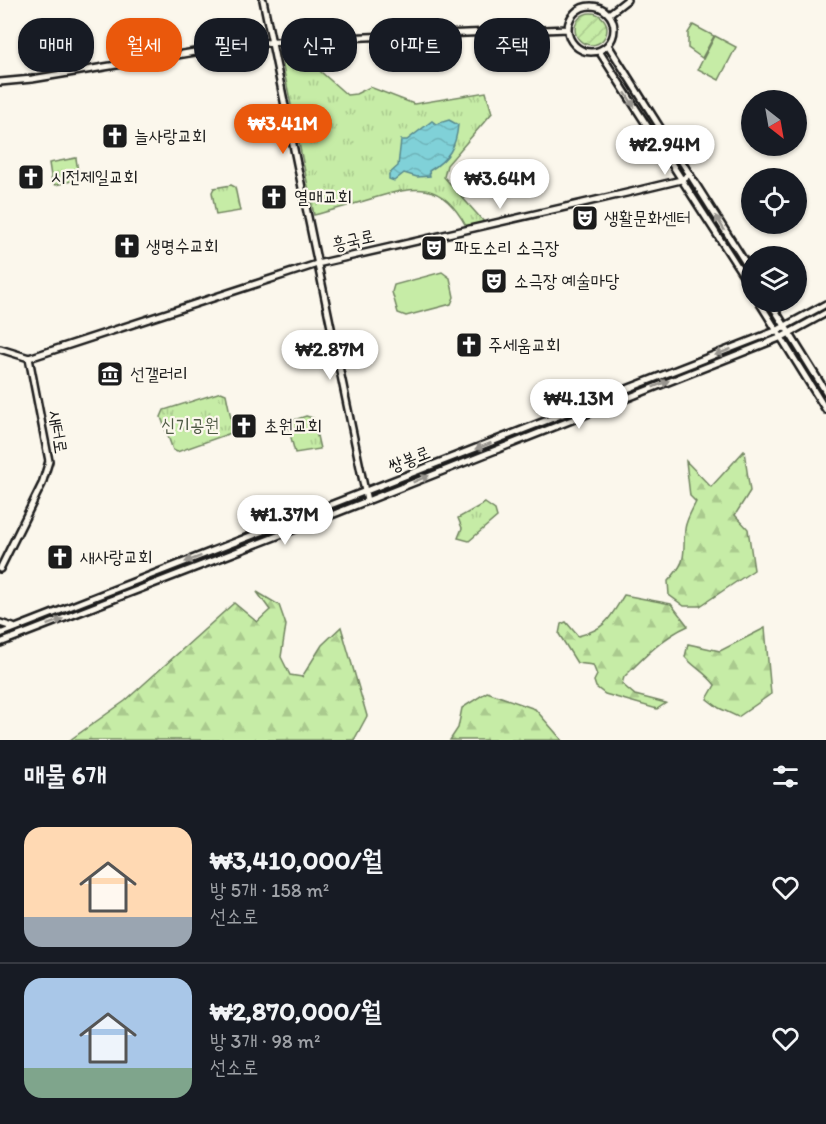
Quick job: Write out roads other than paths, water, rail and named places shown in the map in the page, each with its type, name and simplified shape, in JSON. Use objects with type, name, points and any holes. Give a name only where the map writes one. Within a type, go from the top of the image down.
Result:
[{"type":"street","points":[[262,0],[367,501]]},
{"type":"street","points":[[609,14],[627,0]]},
{"type":"street","points":[[583,7],[600,7],[609,14],[614,30],[608,45],[599,51],[587,52],[576,47],[570,39],[568,29],[572,15],[583,7]]},
{"type":"street","points":[[0,82],[32,80],[238,45],[568,29]]},
{"type":"street","points":[[608,45],[741,255]]},
{"type":"street","points":[[599,51],[741,272]]},
{"type":"street","name":"흥국로","points":[[29,358],[317,264],[681,180],[690,174]]},
{"type":"street","name":"쌍봉로","points":[[0,634],[778,330],[826,304]]},
{"type":"street","points":[[766,312],[826,410]]},
{"type":"street","points":[[776,312],[826,392]]},
{"type":"street","name":"쌍봉로","points":[[0,643],[782,337],[826,313]]},
{"type":"street","points":[[0,349],[29,358]]},
{"type":"street","name":"새터로","points":[[0,568],[42,484],[49,461],[29,358]]},
{"type":"street","points":[[0,623],[6,627],[18,627]]},
{"type":"water","points":[[449,120],[458,125],[453,146],[442,162],[429,171],[430,176],[417,177],[404,173],[394,181],[389,179],[389,174],[398,166],[401,140],[407,140],[432,121],[436,124]]},
{"type":"place","name":"늘사랑교회","points":[[115,136]]},
{"type":"place","name":"시전제일교회","points":[[31,177]]},
{"type":"place","name":"열매교회","points":[[274,197]]},
{"type":"place","name":"생활문화센터","points":[[585,218]]},
{"type":"place","name":"생명수교회","points":[[127,246]]},
{"type":"place","name":"파도소리 소극장","points":[[434,248]]},
{"type":"place","name":"소극장 예술마당","points":[[494,281]]},
{"type":"place","name":"주세움교회","points":[[469,345]]},
{"type":"place","name":"선갤러리","points":[[110,374]]},
{"type":"place","name":"초원교회","points":[[244,426]]},
{"type":"place","name":"새사랑교회","points":[[60,557]]},
{"type":"park label","name":"신기공원","points":[[190,425]]}]
